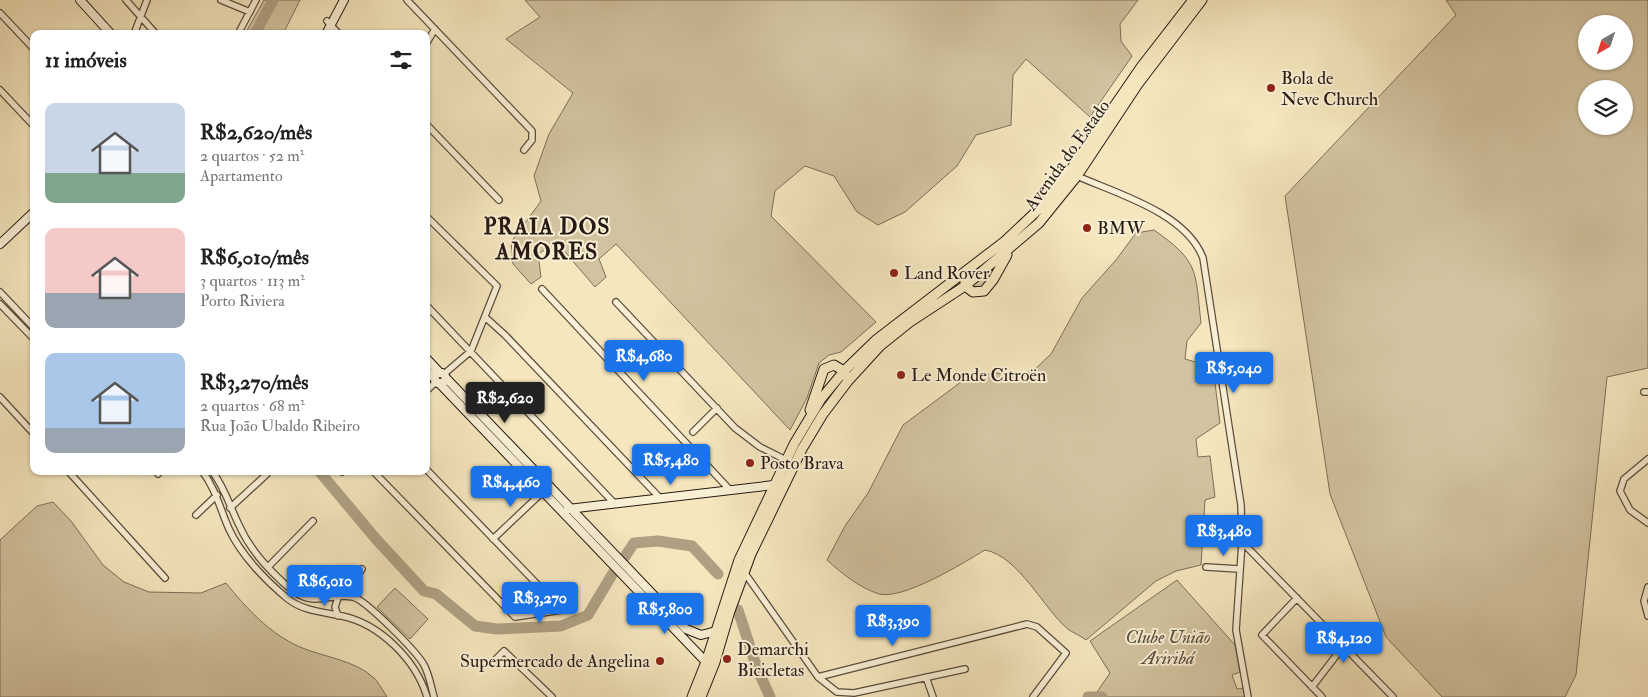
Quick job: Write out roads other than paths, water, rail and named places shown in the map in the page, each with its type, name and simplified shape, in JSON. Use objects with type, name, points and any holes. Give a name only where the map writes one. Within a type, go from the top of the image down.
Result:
[{"type":"main road","points":[[80,0],[107,30]]},
{"type":"main road","points":[[327,30],[338,0]]},
{"type":"main road","points":[[324,30],[344,0]]},
{"type":"main road","name":"Avenida do Estado","points":[[692,697],[706,662],[727,591],[745,546],[806,421],[844,371],[896,323],[964,273],[1025,224],[1057,188],[1141,67],[1192,0]]},
{"type":"main road","name":"Avenida do Estado","points":[[700,697],[716,662],[744,572],[802,449],[823,414],[848,381],[875,351],[900,329],[965,286],[1039,223],[1077,176],[1138,84],[1202,0]]},
{"type":"main road","points":[[0,244],[30,216]]},
{"type":"main road","points":[[964,273],[965,286],[972,292],[984,291],[993,280],[1009,250]]},
{"type":"main road","points":[[430,364],[440,378],[546,489],[570,508],[686,629],[701,635],[716,631]]},
{"type":"main road","points":[[806,421],[824,369],[834,365],[844,371],[848,381]]},
{"type":"main road","points":[[430,372],[440,378]]},
{"type":"main road","points":[[561,511],[570,508],[774,485]]},
{"type":"main road","points":[[546,489],[561,511],[706,662]]},
{"type":"main road","points":[[640,593],[647,587]]},
{"type":"main road","points":[[680,635],[686,629]]},
{"type":"street","points":[[126,0],[152,30]]},
{"type":"street","points":[[135,30],[147,0]]},
{"type":"street","points":[[221,0],[250,12]]},
{"type":"street","points":[[240,30],[256,0]]},
{"type":"street","points":[[407,0],[532,131],[532,140],[524,150]]},
{"type":"street","points":[[0,13],[30,45]]},
{"type":"street","points":[[329,23],[335,30]]},
{"type":"street","points":[[430,37],[435,29]]},
{"type":"street","points":[[0,90],[30,122]]},
{"type":"street","points":[[430,128],[499,200]]},
{"type":"street","points":[[1077,176],[1168,218],[1186,231],[1199,250],[1240,496],[1242,542],[1236,630],[1248,697]]},
{"type":"street","points":[[430,220],[496,286],[486,317],[471,351],[430,387]]},
{"type":"street","points":[[542,289],[730,490]]},
{"type":"street","points":[[0,292],[30,324]]},
{"type":"street","points":[[616,302],[748,439],[786,460]]},
{"type":"street","points":[[0,304],[30,335]]},
{"type":"street","points":[[430,309],[614,503]]},
{"type":"street","points":[[486,317],[505,334],[660,498]]},
{"type":"street","points":[[0,397],[30,430]]},
{"type":"street","points":[[693,432],[717,408]]},
{"type":"street","points":[[1648,459],[1624,479],[1620,491],[1624,502],[1630,510],[1648,523]]},
{"type":"street","points":[[377,475],[515,617],[562,610],[430,473]]},
{"type":"street","points":[[72,475],[165,578]]},
{"type":"street","points":[[204,475],[217,495],[233,536],[244,554],[286,597],[306,609],[351,619],[375,631],[397,648],[411,666],[418,677],[426,697]]},
{"type":"street","points":[[214,475],[250,546],[268,567],[300,595],[317,600],[354,597],[362,601],[420,659],[428,674],[434,697]]},
{"type":"street","points":[[223,511],[232,508],[266,475]]},
{"type":"street","points":[[494,539],[546,489]]},
{"type":"street","points":[[196,515],[217,495]]},
{"type":"street","points":[[268,567],[313,521]]},
{"type":"street","points":[[1242,542],[1393,697]]},
{"type":"street","points":[[1206,567],[1240,569]]},
{"type":"street","points":[[354,597],[353,582],[362,570]]},
{"type":"street","points":[[744,572],[818,677],[827,686],[841,693],[854,693],[965,669]]},
{"type":"street","points":[[1648,587],[1644,601],[1648,616]]},
{"type":"street","points":[[338,598],[335,607],[338,616]]},
{"type":"street","points":[[1297,598],[1262,635],[1322,697]]},
{"type":"street","points":[[818,677],[1028,624],[1037,627],[1066,653],[1033,697]]},
{"type":"street","points":[[1312,687],[1358,628]]},
{"type":"street","points":[[493,662],[504,651],[552,697]]},
{"type":"street","points":[[411,666],[420,659]]},
{"type":"street","points":[[418,677],[421,674],[428,674]]},
{"type":"street","points":[[926,677],[933,697]]},
{"type":"waterway","points":[[257,30],[273,0]]},
{"type":"waterway","points":[[322,475],[376,539],[424,591],[436,594],[475,626],[497,629],[561,626],[588,615],[613,573]]},
{"type":"waterway","points":[[624,558],[634,543],[658,541],[692,546],[718,574]]},
{"type":"waterway","points":[[738,610],[757,668],[770,697]]},
{"type":"waterway","points":[[1088,697],[1102,697]]},
{"type":"place","name":"Bola de Neve Church","points":[[1271,88]]},
{"type":"place","name":"BMW","points":[[1087,228]]},
{"type":"place","name":"Land Rover","points":[[894,273]]},
{"type":"place","name":"Le Monde Citroën","points":[[901,375]]},
{"type":"place","name":"Posto Brava","points":[[750,463]]},
{"type":"place","name":"Demarchi Bicicletas","points":[[727,659]]},
{"type":"place","name":"Supermercado de Angelina","points":[[660,661]]},
{"type":"district","name":"PRAIA DOS AMORES","points":[[547,238]]},
{"type":"park label","name":"Clube União Ariribá","points":[[1168,648]]}]
